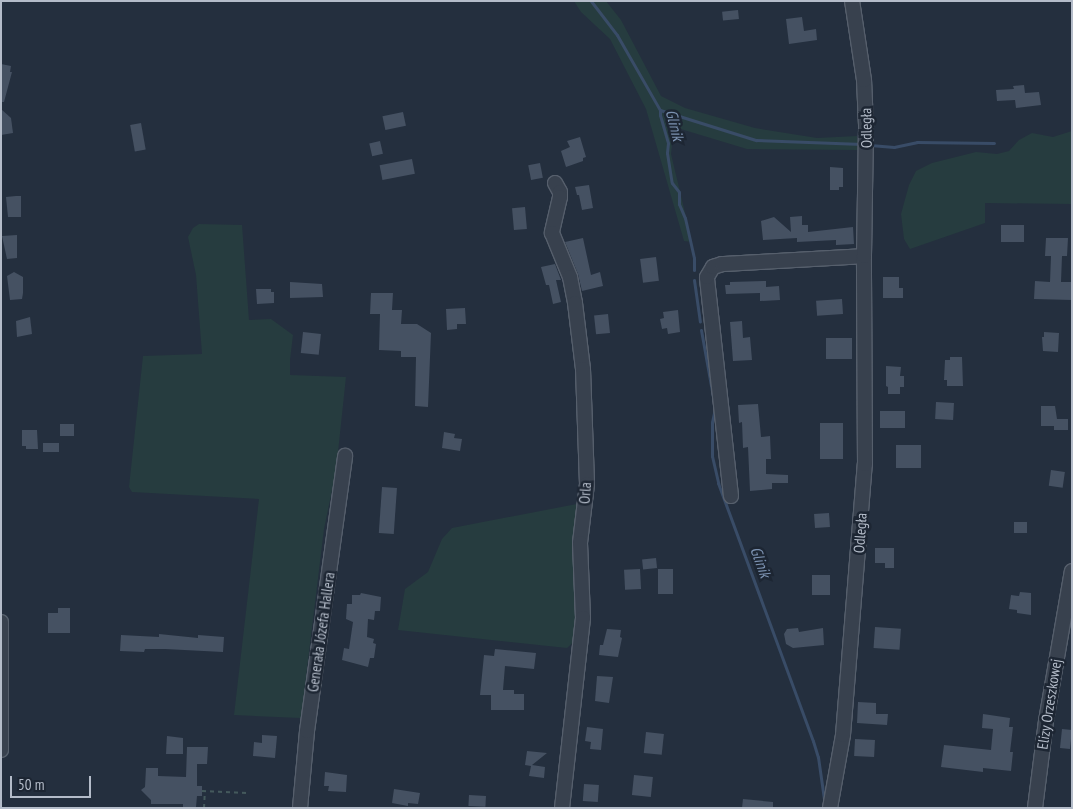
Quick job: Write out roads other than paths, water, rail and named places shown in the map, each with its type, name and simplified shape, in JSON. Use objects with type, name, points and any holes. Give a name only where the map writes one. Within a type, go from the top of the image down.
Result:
[{"type":"street","name":"Odległa","points":[[830,808],[843,735],[865,464],[864,256],[866,153],[864,80],[852,1]]},
{"type":"street","name":"Orla","points":[[555,184],[560,192],[560,197],[552,232],[570,277],[583,369],[587,484],[580,543],[583,618],[562,808]]},
{"type":"street","points":[[731,496],[706,277],[713,267],[722,264],[864,256]]},
{"type":"street","name":"Generała Józefa Hallera","points":[[300,808],[307,732],[346,456]]},
{"type":"street","name":"Elizy Orzeszkowej","points":[[1035,808],[1046,721],[1072,571]]},
{"type":"street","points":[[1,622],[1,750]]},
{"type":"waterway","name":"Glinik","points":[[591,1],[617,35],[660,110],[668,143],[667,153],[672,183],[679,192],[679,204],[685,218],[694,258],[694,270]]},
{"type":"waterway","points":[[660,110],[756,140],[862,144]]},
{"type":"waterway","name":"Glinik","points":[[870,145],[894,147],[917,142],[994,143]]},
{"type":"waterway","name":"Glinik","points":[[694,280],[700,322]]},
{"type":"waterway","name":"Glinik","points":[[701,330],[715,408],[712,422],[712,456],[718,483],[813,741],[818,757],[824,799]]}]
